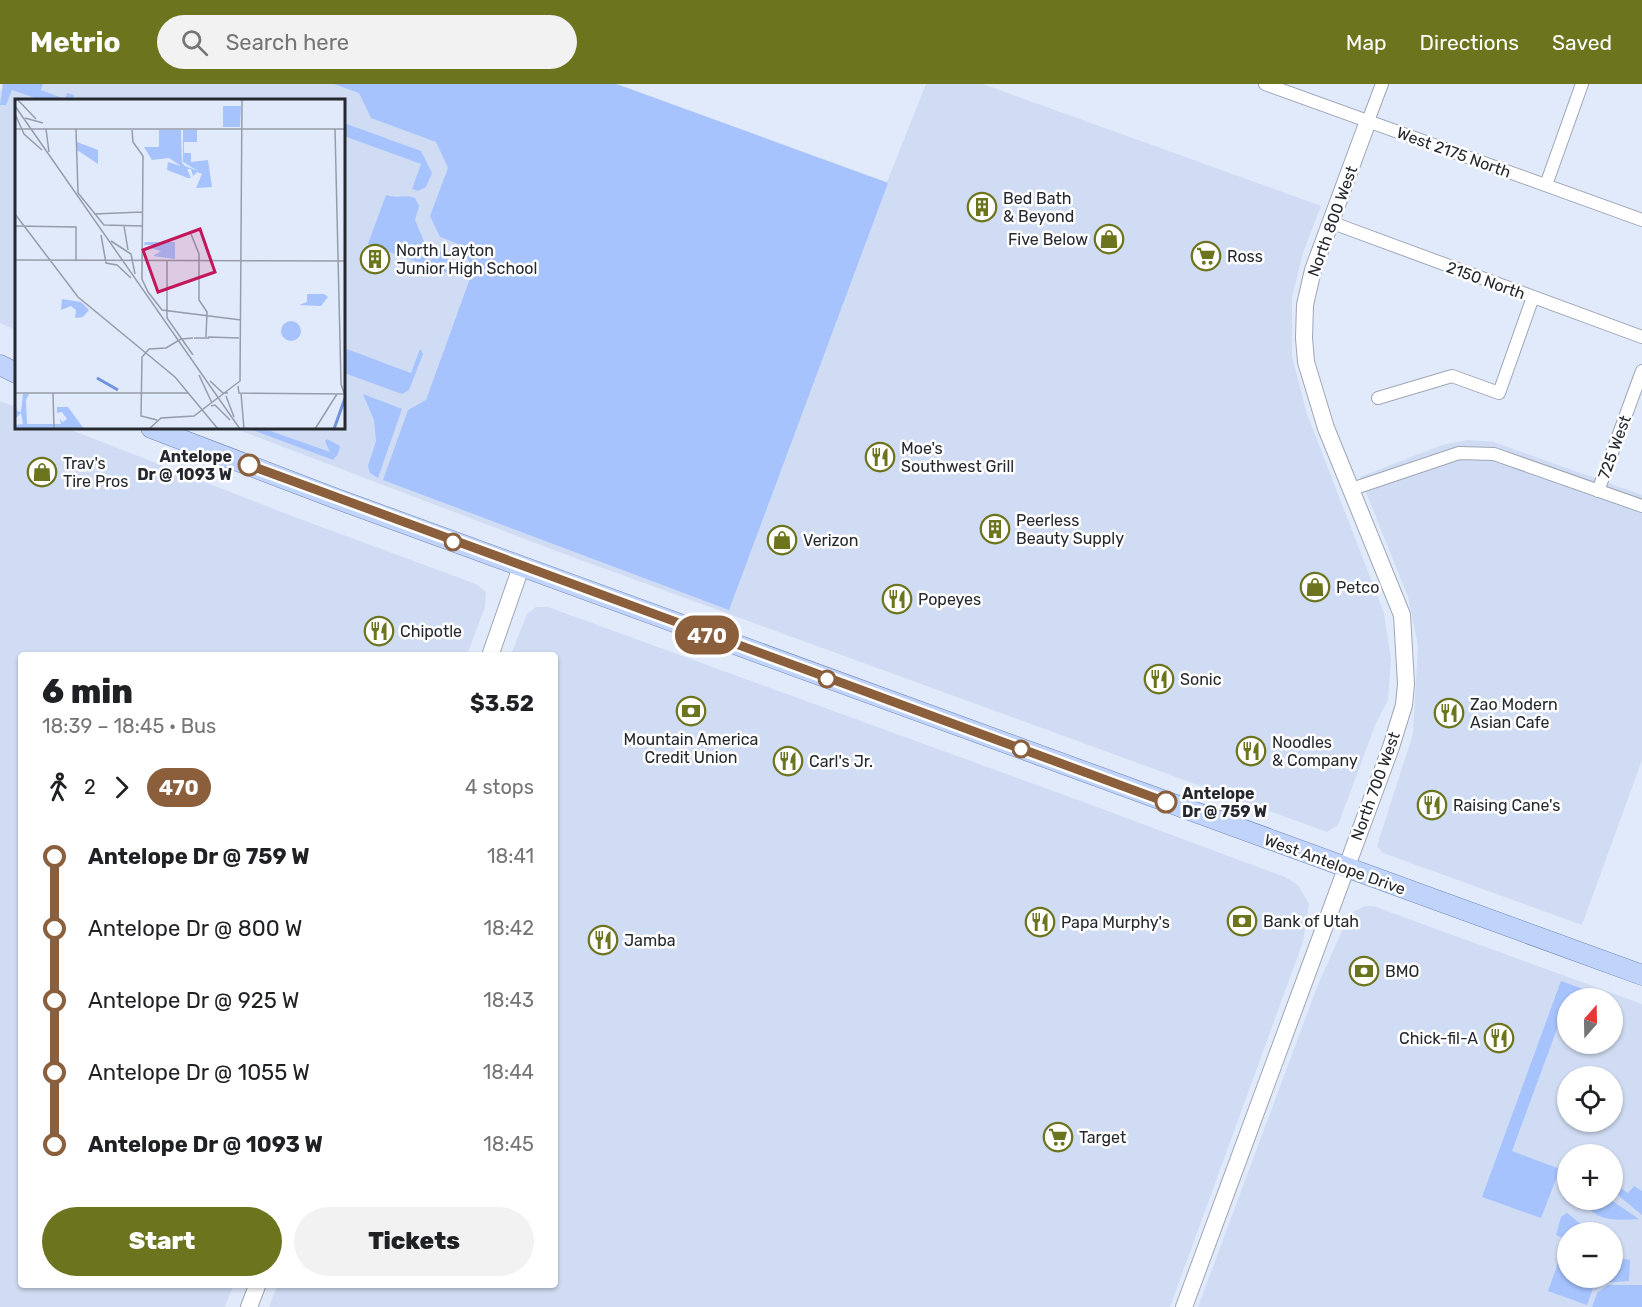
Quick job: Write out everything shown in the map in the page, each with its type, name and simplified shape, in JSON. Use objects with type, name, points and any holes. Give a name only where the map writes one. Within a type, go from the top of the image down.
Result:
[{"type":"main road","points":[[0,365],[15,372]]},
{"type":"main road","name":"West Antelope Drive","points":[[154,429],[521,567],[1642,975]]},
{"type":"street","name":"West 2175 North","points":[[1265,84],[1642,220]]},
{"type":"street","name":"North 800 West","points":[[1306,362],[1305,305],[1313,270],[1382,84]]},
{"type":"street","points":[[1546,186],[1582,84]]},
{"type":"street","name":"2150 North","points":[[1330,222],[1642,337]]},
{"type":"street","points":[[1378,398],[1452,376],[1500,393],[1533,297]]},
{"type":"street","name":"North 700 West","points":[[1184,1307],[1391,747],[1404,705],[1406,684],[1402,615],[1326,428],[1306,362]]},
{"type":"street","name":"725 West","points":[[1598,491],[1642,370]]},
{"type":"street","points":[[1352,489],[1459,453],[1494,454],[1642,506]]},
{"type":"street","points":[[491,652],[521,567]]},
{"type":"street","points":[[249,1307],[256,1288]]},
{"type":"shaded area","points":[[3,84],[618,84],[887,182],[926,84],[983,84],[1321,206],[1303,253],[1292,297],[1292,356],[1307,414],[1384,613],[1391,660],[1388,700],[1376,723],[1338,825],[1327,832],[559,552],[237,429],[345,429],[345,99],[15,99],[15,330],[0,323],[0,92]]},
{"type":"shaded area","points":[[3,84],[43,84],[41,90],[65,99],[38,99],[12,90],[6,105],[0,105]]},
{"type":"shaded area","points":[[334,84],[616,84],[888,183],[729,610],[383,480],[408,410],[426,400],[473,270],[461,245],[440,237],[430,216],[448,168],[436,142],[371,118],[359,93]]},
{"type":"shaded area","points":[[67,93],[74,95],[73,99],[65,99]]},
{"type":"shaded area","points":[[345,123],[421,151],[432,173],[426,187],[418,191],[412,189],[421,164],[345,136]]},
{"type":"shaded area","points":[[386,195],[415,198],[419,206],[415,220],[426,246],[446,254],[453,269],[447,273],[368,244]]},
{"type":"shaded area","points":[[345,348],[411,373],[420,349],[423,354],[409,390],[402,394],[345,373]]},
{"type":"shaded area","points":[[363,394],[402,409],[378,478],[370,473],[368,466],[376,441],[374,420]]},
{"type":"shaded area","points":[[0,401],[15,407],[15,429],[69,429],[292,516],[476,584],[486,592],[485,607],[468,652],[18,652],[18,1288],[232,1288],[225,1307],[0,1307]]},
{"type":"shaded area","points":[[250,429],[265,429],[330,452],[325,441],[327,439],[340,446],[333,460]]},
{"type":"shaded area","points":[[1468,440],[1494,442],[1642,495],[1642,760],[1582,925],[1383,853],[1377,846],[1413,734],[1418,646],[1408,597],[1360,477],[1442,445]]},
{"type":"shaded area","points":[[536,607],[548,607],[1078,800],[1285,877],[1298,885],[1309,904],[1303,942],[1170,1307],[269,1307],[276,1288],[558,1288],[558,652],[512,652],[527,614]]},
{"type":"shaded area","points":[[1365,906],[1373,906],[1598,988],[1557,988],[1557,1054],[1623,1054],[1623,997],[1642,1004],[1642,1307],[1198,1307],[1317,987],[1350,913]]},
{"type":"shaded area","points":[[1561,981],[1580,988],[1558,988]]},
{"type":"shaded area","points":[[1557,992],[1557,1029],[1512,1151],[1557,1168],[1557,1177],[1541,1218],[1482,1197]]},
{"type":"shaded area","points":[[1634,1186],[1642,1191],[1642,1215],[1623,1199],[1623,1190],[1628,1193]]},
{"type":"shaded area","points":[[1623,1208],[1639,1219],[1607,1218],[1592,1210],[1623,1210]]},
{"type":"shaded area","points":[[1567,1213],[1578,1222],[1560,1222],[1561,1217]]},
{"type":"shaded area","points":[[1623,1259],[1630,1260],[1629,1281],[1623,1281]]},
{"type":"shaded area","points":[[1557,1266],[1557,1288],[1593,1288],[1587,1305],[1548,1291]]},
{"type":"shaded area","points":[[1642,1285],[1642,1307],[1592,1307],[1597,1293],[1604,1288]]},
{"type":"bus line","name":"470","points":[[249,465],[337,500],[1166,802]]},
{"type":"place","name":"Bed Bath & Beyond","points":[[982,207]]},
{"type":"place","name":"Five Below","points":[[1109,239]]},
{"type":"place","name":"Ross","points":[[1206,256]]},
{"type":"place","name":"North Layton Junior High School","points":[[375,259]]},
{"type":"place","name":"Moe's Southwest Grill","points":[[880,457]]},
{"type":"place","name":"Antelope Dr @ 1093 W","points":[[249,465]]},
{"type":"place","name":"Trav's Tire Pros","points":[[42,472]]},
{"type":"place","name":"Peerless Beauty Supply","points":[[995,529]]},
{"type":"place","name":"Verizon","points":[[782,540]]},
{"type":"place","name":"Petco","points":[[1315,587]]},
{"type":"place","name":"Popeyes","points":[[897,599]]},
{"type":"place","name":"Chipotle","points":[[379,631]]},
{"type":"place","name":"Sonic","points":[[1159,679]]},
{"type":"place","name":"Mountain America Credit Union","points":[[691,711]]},
{"type":"place","name":"Zao Modern Asian Cafe","points":[[1449,713]]},
{"type":"place","name":"Noodles & Company","points":[[1251,751]]},
{"type":"place","name":"Carl's Jr.","points":[[788,761]]},
{"type":"place","name":"Antelope Dr @ 759 W","points":[[1166,802]]},
{"type":"place","name":"Raising Cane's","points":[[1432,805]]},
{"type":"place","name":"Bank of Utah","points":[[1242,921]]},
{"type":"place","name":"Papa Murphy's","points":[[1040,922]]},
{"type":"place","name":"Jamba","points":[[603,940]]},
{"type":"place","name":"BMO","points":[[1364,971]]},
{"type":"place","name":"Chick-fil-A","points":[[1499,1038]]},
{"type":"place","name":"Target","points":[[1058,1137]]}]
